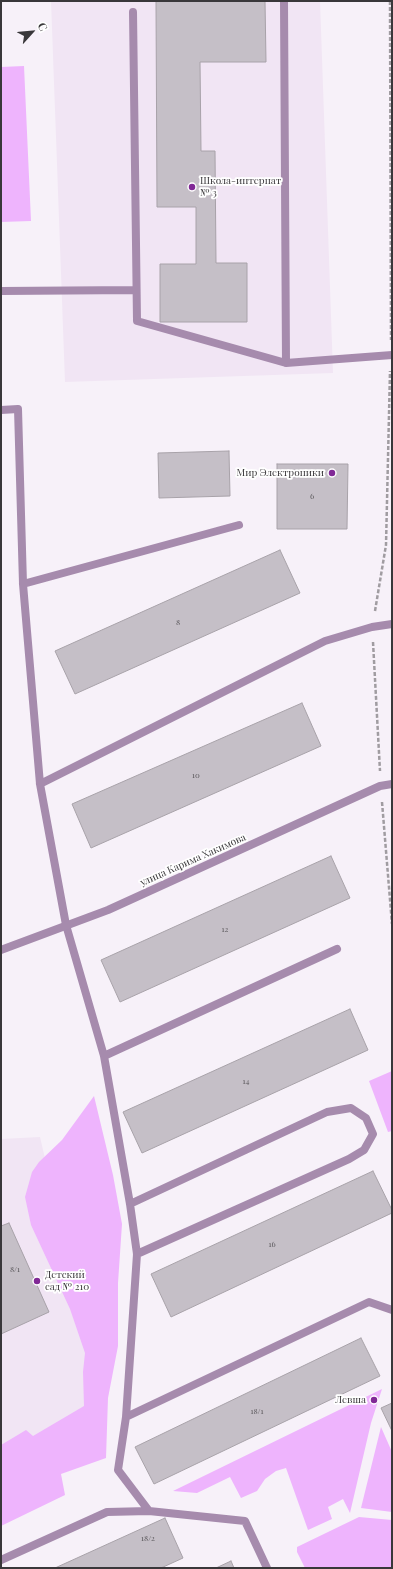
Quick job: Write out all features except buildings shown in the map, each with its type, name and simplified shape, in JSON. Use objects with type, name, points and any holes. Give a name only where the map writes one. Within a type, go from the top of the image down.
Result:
[{"type":"street","points":[[284,1],[286,363]]},
{"type":"street","points":[[133,12],[137,321],[286,363],[391,355]]},
{"type":"street","points":[[1,292],[136,290]]},
{"type":"street","points":[[1,410],[18,409],[23,584],[40,784],[66,925],[104,1056],[130,1204],[137,1254],[126,1418],[118,1470],[150,1511]]},
{"type":"street","points":[[23,584],[239,525]]},
{"type":"street","points":[[40,784],[325,641],[372,627],[392,624]]},
{"type":"street","name":"улица Карима Хакимова","points":[[1,950],[108,910],[380,786],[392,784]]},
{"type":"street","points":[[104,1056],[337,949]]},
{"type":"street","points":[[130,1204],[327,1112],[351,1108],[366,1118],[373,1134],[364,1150],[349,1158],[137,1254]]},
{"type":"street","points":[[126,1418],[369,1302],[392,1310]]},
{"type":"street","points":[[1,1560],[107,1512],[150,1511],[245,1521],[267,1568]]},
{"type":"path","points":[[390,1],[391,355],[386,545],[372,627],[380,786],[392,924]]},
{"type":"shaded area","name":"Школа-интернат № 3","points":[[51,1],[320,1],[333,373],[65,382]]},
{"type":"shaded area","points":[[24,66],[31,221],[1,222],[1,67]]},
{"type":"shaded area","points":[[392,1071],[392,1131],[388,1132],[369,1081]]},
{"type":"shaded area","points":[[94,1096],[113,1175],[122,1224],[118,1283],[118,1346],[108,1398],[106,1458],[61,1474],[65,1495],[1,1526],[1,1445],[26,1430],[33,1436],[84,1406],[83,1372],[85,1353],[70,1309],[31,1225],[25,1197],[32,1172],[39,1162],[62,1140]]},
{"type":"shaded area","name":"Детский сад № 210","points":[[40,1137],[107,1423],[1,1479],[1,1139]]},
{"type":"shaded area","points":[[382,1389],[371,1423],[350,1513],[343,1499],[328,1507],[332,1519],[308,1530],[286,1468],[276,1471],[265,1479],[257,1491],[241,1498],[230,1477],[197,1493],[173,1491]]},
{"type":"shaded area","points":[[381,1427],[392,1452],[392,1512],[361,1508]]},
{"type":"shaded area","points":[[359,1517],[392,1520],[392,1568],[305,1568],[297,1552],[297,1547]]},
{"type":"place","name":"Школа-интернат № 3","points":[[192,187]]},
{"type":"place","name":"Мир Электроники","points":[[332,473]]},
{"type":"place","name":"Детский сад № 210","points":[[37,1281]]},
{"type":"place","name":"Левша","points":[[374,1400]]}]
